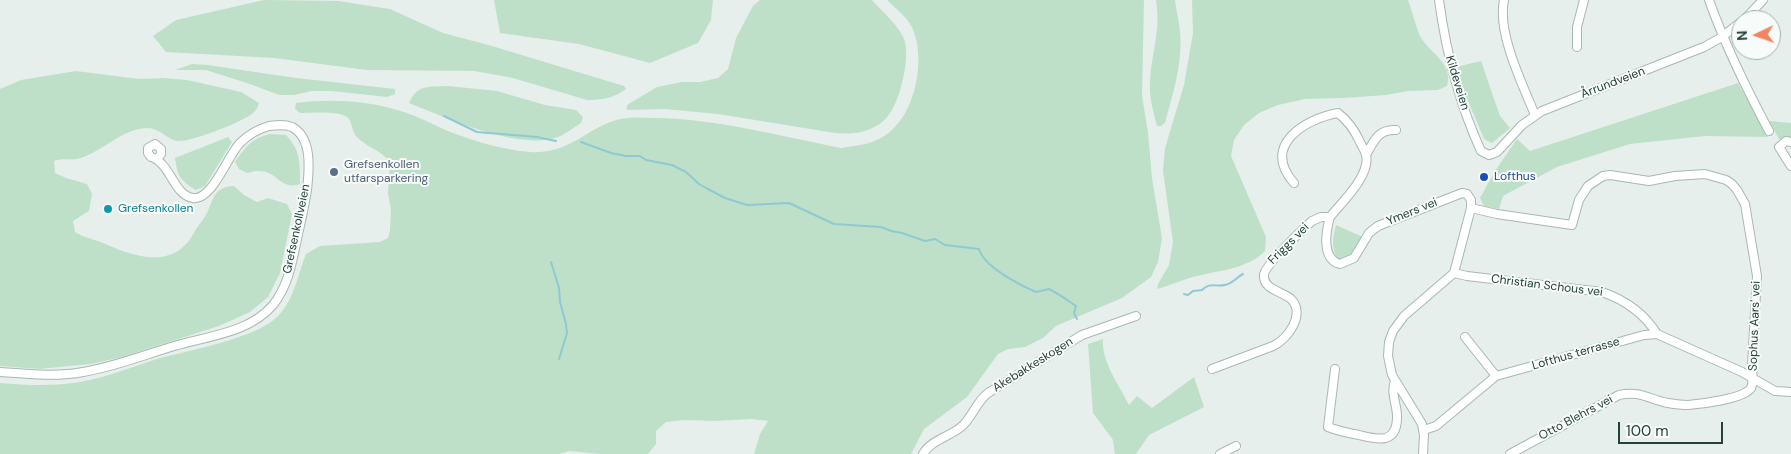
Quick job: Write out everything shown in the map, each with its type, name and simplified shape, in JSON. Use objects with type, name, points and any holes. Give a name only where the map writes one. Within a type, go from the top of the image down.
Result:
[{"type":"street","name":"Kildeveien","points":[[1439,0],[1447,48],[1458,92],[1481,151],[1492,154]]},
{"type":"street","points":[[1504,0],[1502,14],[1504,30],[1535,115]]},
{"type":"street","points":[[1577,47],[1577,27],[1584,0]]},
{"type":"street","points":[[1709,0],[1722,37],[1769,130]]},
{"type":"street","name":"Årrundveien","points":[[1753,10],[1763,0]]},
{"type":"street","name":"Årrundveien","points":[[1492,154],[1497,152],[1517,130],[1535,115],[1550,107],[1691,53],[1722,37],[1731,30]]},
{"type":"street","points":[[1294,183],[1281,160],[1285,146],[1303,125],[1324,116],[1338,113],[1348,120],[1366,155],[1366,164],[1359,182],[1330,217]]},
{"type":"street","name":"Grefsenkollveien","points":[[0,372],[61,374],[93,370],[230,332],[262,315],[274,304],[284,287],[290,271],[307,191],[307,151],[298,132],[287,125],[277,125],[252,133],[236,148],[211,189],[198,198],[192,198],[184,193],[164,166],[157,159],[151,157],[148,153],[151,145],[158,145],[161,149],[161,154],[157,159]]},
{"type":"street","points":[[1366,155],[1381,133],[1387,130],[1396,130]]},
{"type":"street","points":[[1790,163],[1779,147],[1786,141],[1791,142]]},
{"type":"street","name":"Sophus Aars' vei","points":[[1471,206],[1498,214],[1572,225],[1579,200],[1588,186],[1602,176],[1610,175],[1649,181],[1675,176],[1705,174],[1726,180],[1738,190],[1745,204],[1757,276],[1752,365],[1753,380]]},
{"type":"street","name":"Ymers vei","points":[[1330,217],[1326,238],[1328,253],[1334,262],[1343,264],[1354,258],[1369,234],[1383,223],[1462,193],[1467,194],[1471,206]]},
{"type":"street","points":[[1423,454],[1424,430],[1418,414],[1395,381],[1388,356],[1389,342],[1393,331],[1404,316],[1454,273],[1471,206]]},
{"type":"street","name":"Friggs vei","points":[[1212,368],[1280,343],[1290,333],[1296,314],[1294,303],[1289,297],[1268,286],[1264,273],[1269,263],[1312,221],[1321,217],[1330,217]]},
{"type":"street","name":"Christian Schous vei","points":[[1454,273],[1602,292],[1616,297],[1630,306],[1650,322],[1656,334],[1742,372],[1774,391],[1791,392]]},
{"type":"street","name":"Akebakkeskogen","points":[[923,454],[931,444],[960,427],[980,400],[988,393],[1082,335],[1136,316]]},
{"type":"street","name":"Lofthus terrasse","points":[[1424,430],[1436,426],[1496,376],[1644,335],[1656,334]]},
{"type":"street","points":[[1465,337],[1496,376]]},
{"type":"street","points":[[1335,369],[1328,427],[1374,439],[1384,439],[1395,430],[1397,420],[1393,390],[1395,381]]},
{"type":"street","name":"Otto Blehrs vei","points":[[1510,454],[1619,395],[1638,393],[1667,403],[1686,405],[1722,400],[1746,393],[1751,388],[1753,380]]},
{"type":"street","points":[[1220,454],[1236,446]]},
{"type":"green space","points":[[264,0],[338,1],[390,9],[443,33],[624,86],[626,89],[608,98],[587,100],[513,78],[474,71],[367,70],[274,58],[166,52],[153,36],[176,20]]},
{"type":"green space","points":[[494,0],[713,0],[711,20],[698,43],[650,63],[579,44],[500,33]]},
{"type":"green space","points":[[760,0],[872,0],[898,28],[906,47],[905,67],[900,90],[897,100],[885,119],[866,131],[835,133],[718,114],[664,109],[627,110],[627,105],[657,87],[718,78],[728,69],[736,38],[753,6]]},
{"type":"green space","points":[[887,0],[1144,0],[1142,95],[1152,178],[1162,238],[1158,262],[1151,277],[1122,298],[1056,326],[1043,338],[1025,347],[1008,349],[998,354],[967,397],[924,429],[911,454],[754,454],[760,434],[768,421],[752,419],[666,422],[656,431],[656,444],[648,454],[600,454],[569,451],[559,454],[0,454],[0,383],[57,385],[77,382],[123,371],[157,359],[238,337],[268,324],[283,310],[292,295],[306,254],[320,246],[380,242],[388,238],[391,210],[388,193],[390,162],[382,154],[357,137],[346,116],[326,113],[300,113],[295,109],[296,103],[347,101],[372,104],[404,112],[472,139],[530,152],[545,152],[559,148],[603,125],[615,120],[628,118],[702,121],[841,148],[856,146],[870,143],[891,131],[908,107],[914,92],[918,61],[914,32],[906,19]]},
{"type":"green space","points":[[1156,0],[1175,0],[1181,43],[1174,89],[1165,123],[1161,126],[1157,126],[1150,87],[1157,32]]},
{"type":"green space","points":[[1192,0],[1408,0],[1419,34],[1444,64],[1448,78],[1447,86],[1438,90],[1408,91],[1386,95],[1344,98],[1305,99],[1278,105],[1259,113],[1244,125],[1234,140],[1231,156],[1266,237],[1265,251],[1250,262],[1242,265],[1192,277],[1157,289],[1169,265],[1173,242],[1163,171],[1165,148],[1184,85],[1193,33]]},
{"type":"green space","points":[[1481,61],[1500,116],[1510,128],[1492,143],[1484,139],[1456,67]]},
{"type":"green space","points":[[192,64],[395,89],[395,94],[387,97],[332,91],[312,91],[294,95],[279,95],[206,70],[175,70]]},
{"type":"green space","points":[[76,71],[139,79],[187,80],[241,92],[259,103],[255,111],[247,117],[205,135],[178,141],[152,129],[137,129],[128,132],[86,156],[77,159],[54,161],[55,173],[87,184],[92,194],[89,211],[73,221],[75,232],[134,255],[145,257],[166,256],[176,252],[188,242],[207,213],[216,194],[222,189],[234,186],[244,195],[257,202],[268,198],[287,204],[292,214],[280,273],[268,297],[250,312],[219,326],[122,357],[91,364],[39,369],[0,366],[0,89],[21,80]]},
{"type":"green space","points":[[1738,83],[1768,137],[1705,136],[1630,144],[1557,167],[1503,196],[1499,209],[1484,206],[1480,198],[1495,171],[1517,139],[1530,151]]},
{"type":"green space","points":[[448,86],[497,91],[545,105],[576,110],[583,117],[581,123],[558,137],[542,140],[523,140],[483,131],[409,103],[416,92],[424,88]]},
{"type":"green space","points":[[1769,121],[1791,123],[1791,141],[1779,139]]},
{"type":"green space","points":[[270,134],[286,135],[295,146],[300,163],[300,184],[287,184],[265,172],[247,173],[239,169],[235,162],[246,147],[258,138]]},
{"type":"green space","points":[[228,137],[232,142],[205,186],[196,190],[180,177],[175,158]]},
{"type":"green space","points":[[1336,225],[1365,238],[1352,258],[1340,260],[1335,252],[1333,239]]},
{"type":"green space","points":[[1103,339],[1103,347],[1108,364],[1129,405],[1137,396],[1152,408],[1194,377],[1204,407],[1149,435],[1136,454],[1115,454],[1113,440],[1093,413],[1088,344]]},
{"type":"waterway","points":[[444,116],[477,132],[537,137],[556,141]]},
{"type":"waterway","points":[[581,142],[611,153],[640,156],[646,160],[672,165],[686,172],[706,188],[725,198],[747,205],[789,203],[834,224],[881,227],[925,241],[935,239],[945,245],[979,249],[982,256],[995,269],[1012,280],[1036,292],[1049,289],[1076,306],[1074,313],[1077,319]]},
{"type":"waterway","points":[[551,262],[559,288],[567,333],[559,359]]},
{"type":"waterway","points":[[1184,294],[1188,295],[1193,291],[1202,290],[1210,285],[1228,284],[1243,274]]},
{"type":"place","name":"Grefsenkollen utfarsparkering","points":[[334,172]]},
{"type":"place","name":"Lofthus","points":[[1484,177]]},
{"type":"place","name":"Grefsenkollen","points":[[108,209]]}]
